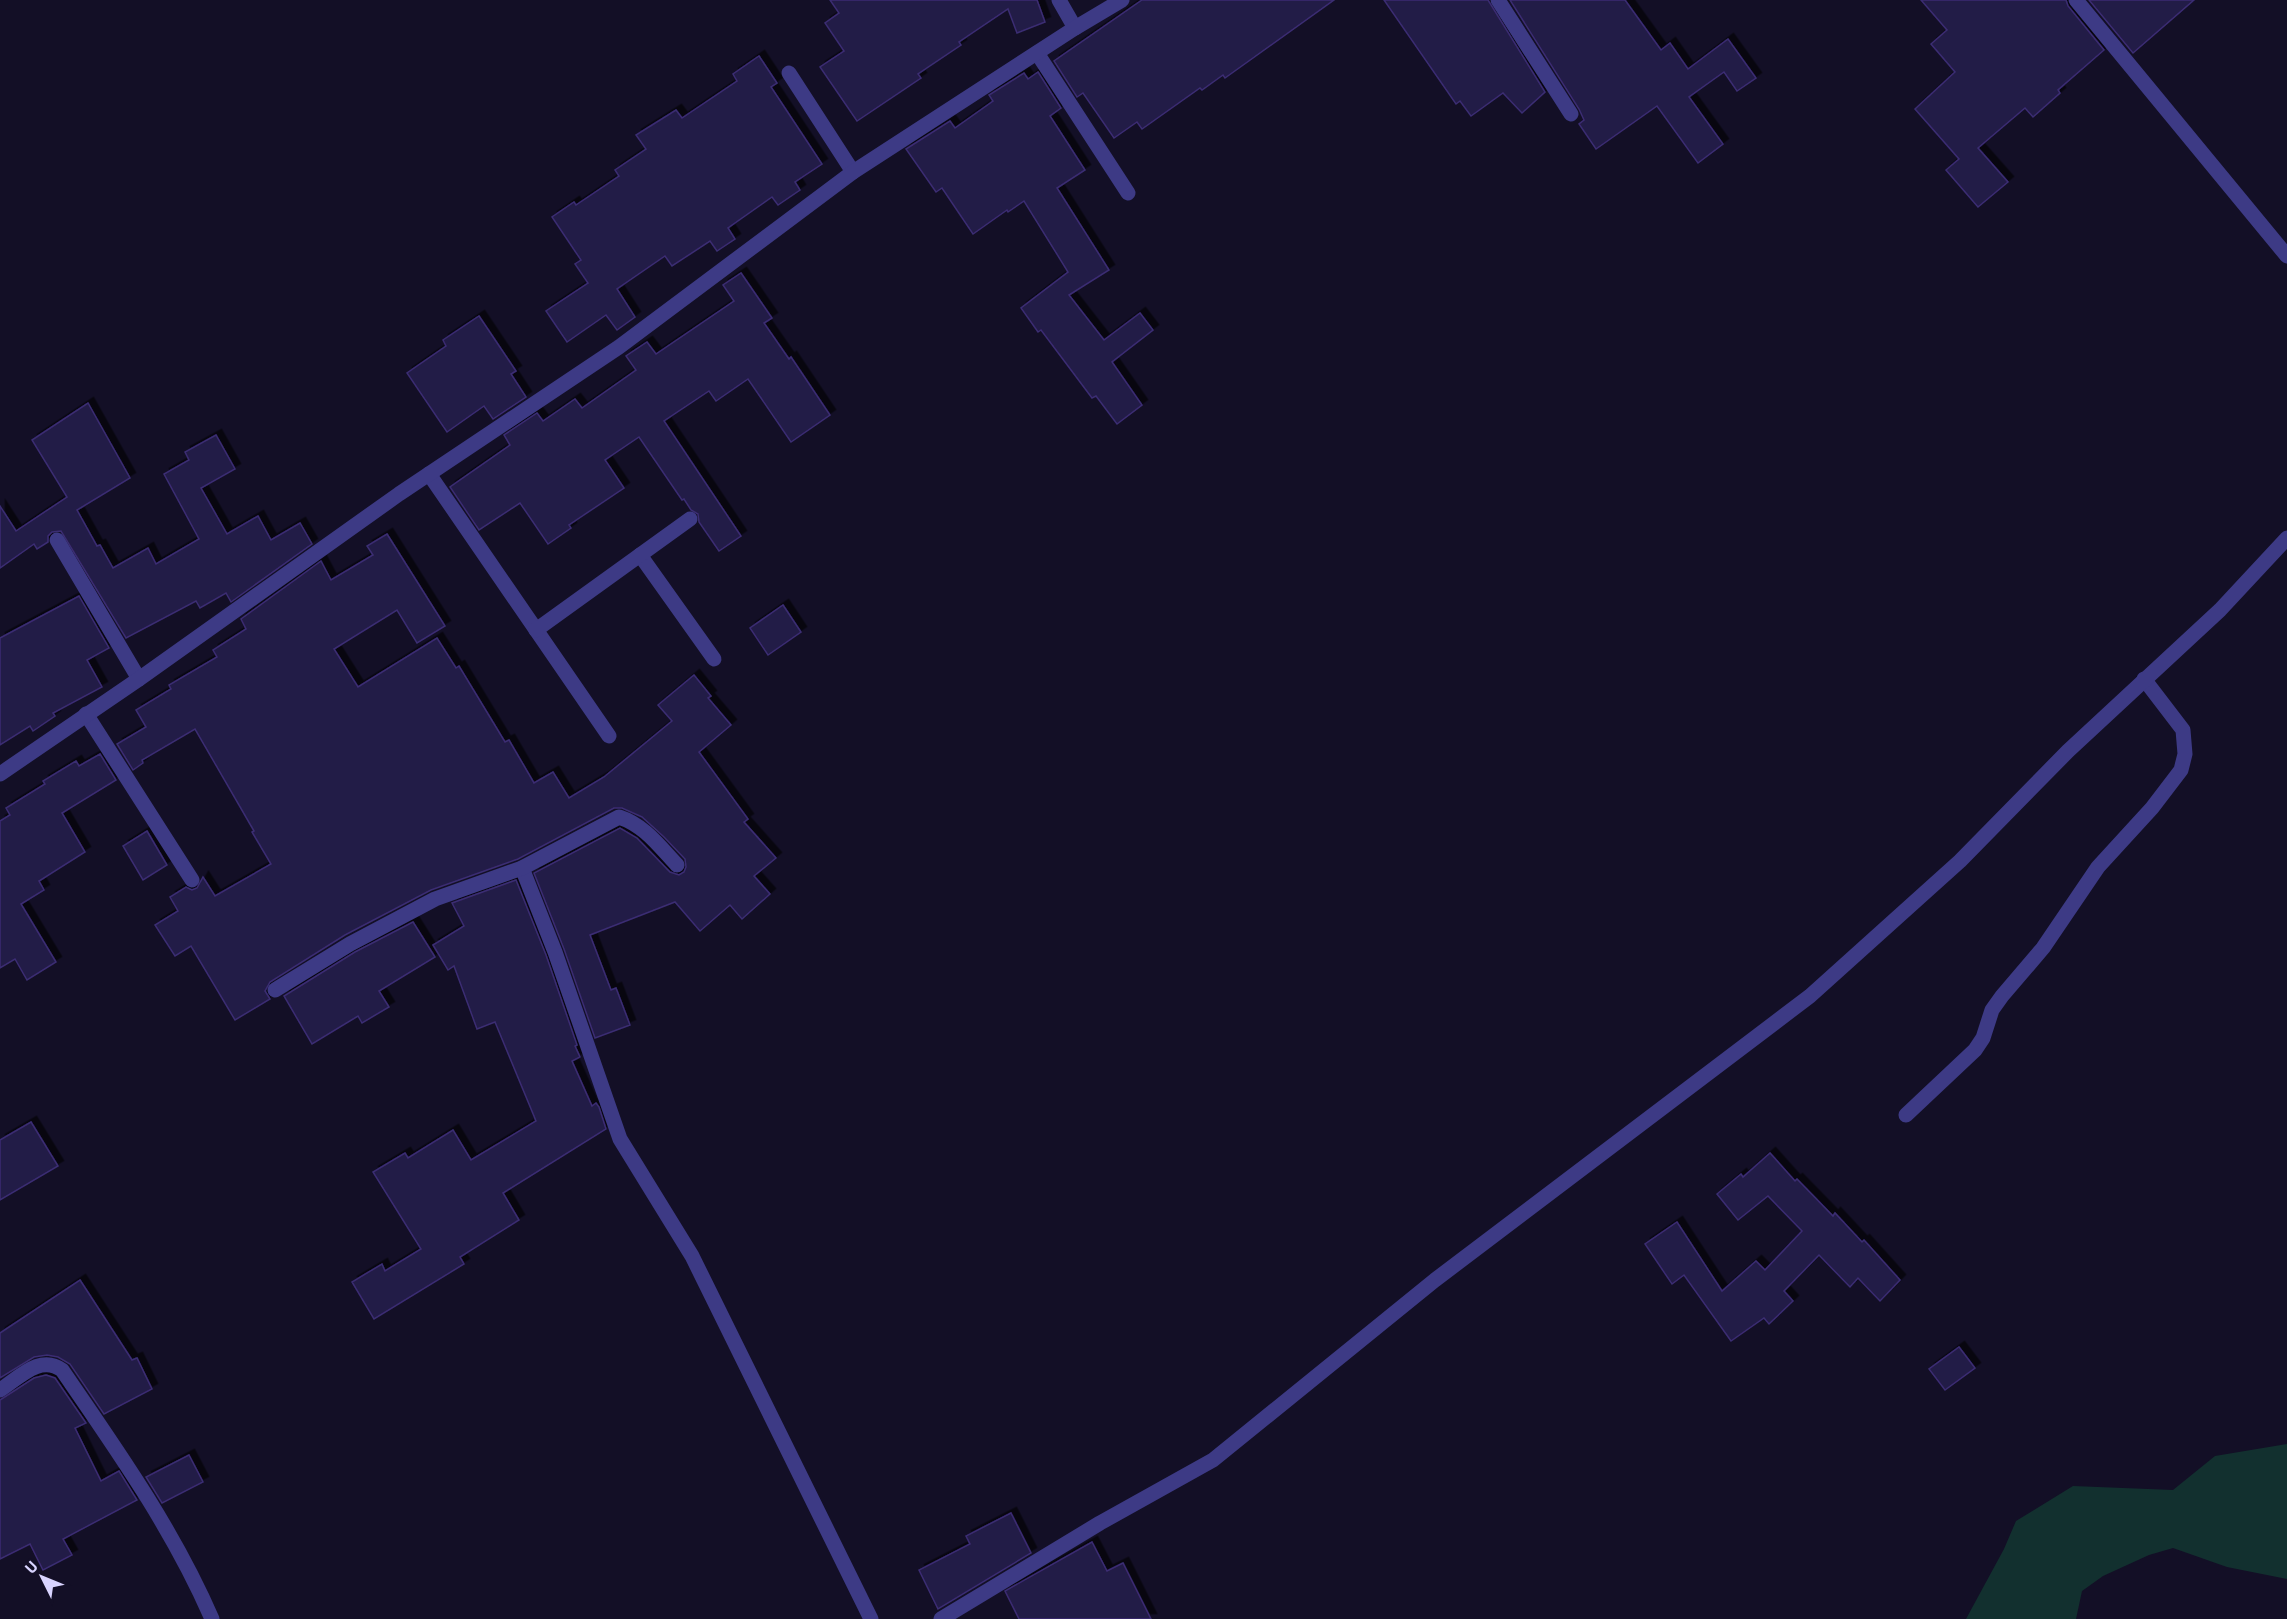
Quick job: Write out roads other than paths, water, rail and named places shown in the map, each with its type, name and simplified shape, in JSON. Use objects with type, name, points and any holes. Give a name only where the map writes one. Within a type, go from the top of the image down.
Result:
[{"type":"street","points":[[1059,0],[1074,28]]},
{"type":"street","points":[[0,774],[139,679],[429,474],[619,347],[853,172],[1074,28],[1122,0]]},
{"type":"street","points":[[1498,0],[1571,114]]},
{"type":"street","points":[[2076,0],[2287,256]]},
{"type":"street","points":[[1037,53],[1128,193]]},
{"type":"street","points":[[789,74],[853,172]]},
{"type":"street","points":[[429,474],[609,736]]},
{"type":"street","points":[[536,630],[690,519]]},
{"type":"street","points":[[941,1619],[1100,1523],[1213,1460],[1435,1280],[1810,996],[1960,861],[2068,751],[2220,610],[2287,538]]},
{"type":"street","points":[[57,540],[139,679]]},
{"type":"street","points":[[640,555],[714,659]]},
{"type":"street","points":[[1906,1115],[1975,1050],[1983,1038],[1992,1010],[2002,996],[2043,948],[2098,867],[2152,808],[2181,770],[2185,754],[2183,730],[2144,679]]},
{"type":"street","points":[[86,714],[192,880]]},
{"type":"street","points":[[275,990],[350,944],[435,899],[522,868],[619,817],[630,820],[641,827],[677,865]]},
{"type":"street","points":[[522,868],[555,952],[620,1139],[692,1256],[871,1619]]},
{"type":"street","points":[[0,1390],[38,1365],[47,1363],[62,1370],[160,1518],[192,1574],[212,1619]]}]
